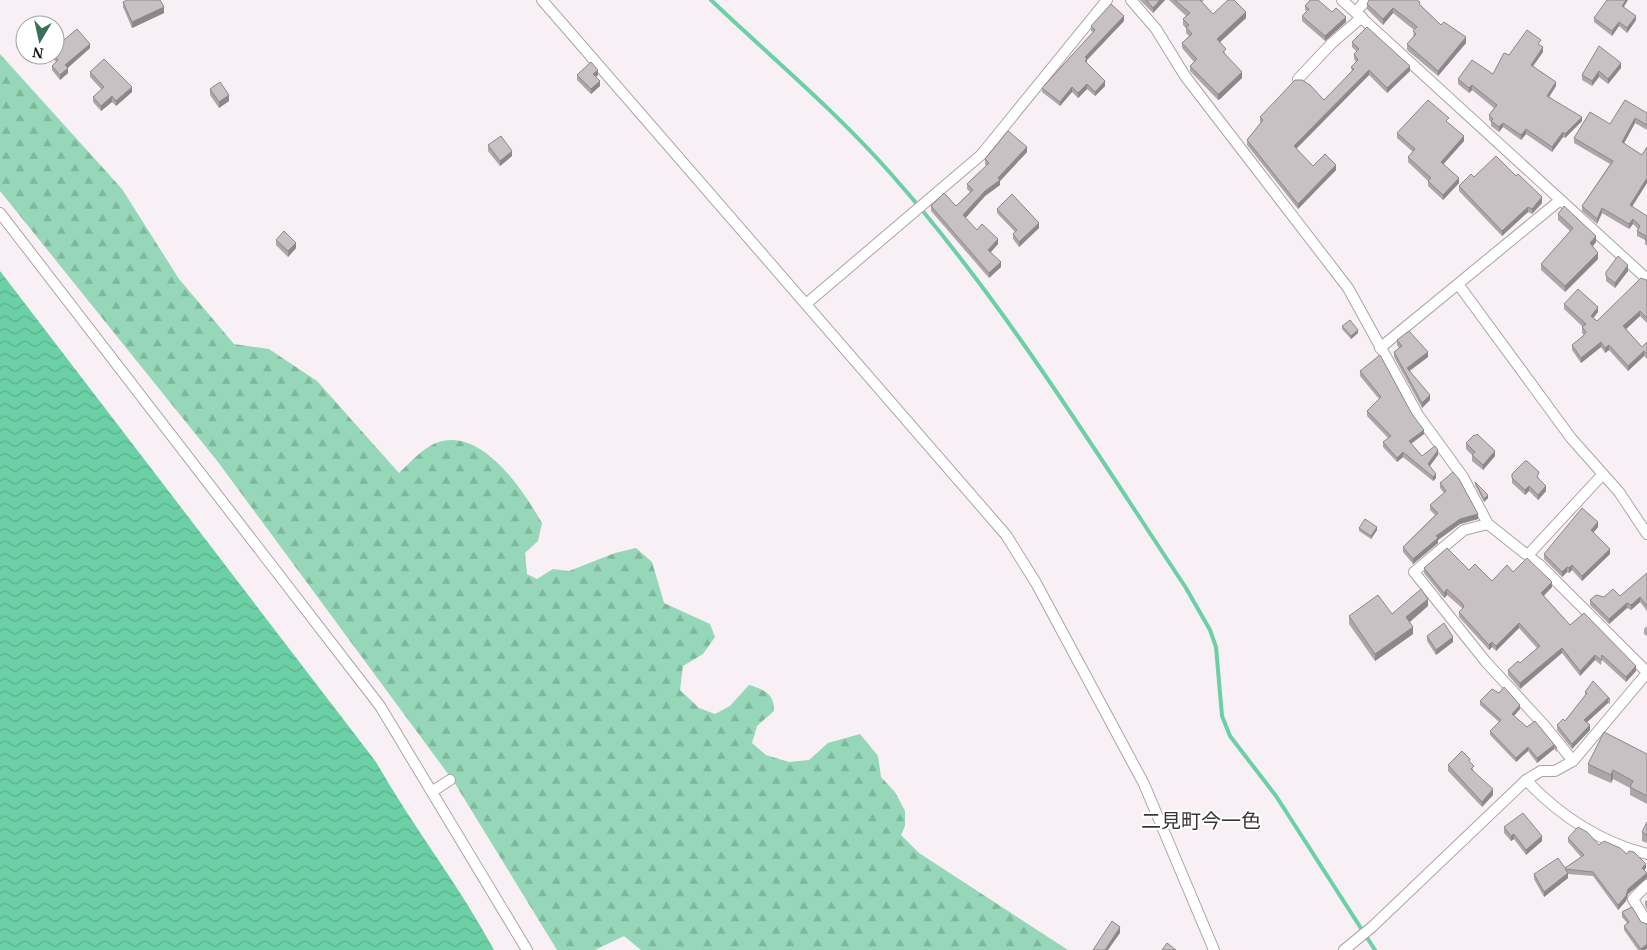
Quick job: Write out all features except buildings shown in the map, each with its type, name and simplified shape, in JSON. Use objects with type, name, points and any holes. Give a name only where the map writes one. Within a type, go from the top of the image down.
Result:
[{"type":"street","points":[[542,0],[1006,535],[1036,583],[1144,784],[1214,950]]},
{"type":"street","points":[[806,304],[981,154],[1107,0]]},
{"type":"street","points":[[1132,0],[1156,29],[1185,76],[1348,288],[1418,415],[1463,477],[1488,524],[1528,555],[1563,586],[1647,673],[1573,761],[1556,771],[1541,771],[1526,780],[1372,927],[1344,950]]},
{"type":"street","points":[[1342,0],[1559,201],[1647,279]]},
{"type":"street","points":[[1298,79],[1359,15],[1366,0]]},
{"type":"street","points":[[1380,348],[1559,201]]},
{"type":"street","points":[[0,213],[380,706],[527,950]]},
{"type":"street","points":[[1458,284],[1571,438],[1619,492],[1647,534]]},
{"type":"street","points":[[1528,555],[1603,474]]},
{"type":"street","points":[[1488,524],[1464,530],[1414,572],[1486,662],[1544,725],[1573,761]]},
{"type":"street","points":[[433,792],[450,780]]},
{"type":"street","points":[[1526,780],[1545,799],[1575,822],[1617,844],[1647,854]]},
{"type":"street","points":[[1647,885],[1633,899],[1647,923]]},
{"type":"green space","points":[[0,54],[122,189],[179,279],[234,344],[269,349],[317,381],[399,473],[424,450],[442,441],[458,440],[473,445],[488,454],[514,481],[542,523],[538,541],[525,553],[527,574],[537,579],[553,569],[569,571],[615,553],[636,548],[652,562],[664,603],[710,624],[715,637],[703,654],[683,666],[680,690],[699,708],[715,714],[730,706],[749,685],[768,693],[774,705],[774,711],[757,726],[752,743],[766,755],[789,762],[809,760],[828,743],[860,734],[878,756],[881,777],[895,792],[905,811],[905,826],[901,835],[919,853],[1068,950],[641,950],[624,936],[595,950],[557,950],[454,782],[218,462],[0,191]]},
{"type":"water","points":[[0,271],[376,762],[405,810],[466,902],[494,950],[0,950]]},
{"type":"waterway","points":[[711,0],[827,107],[871,152],[933,223],[1010,325],[1082,429],[1186,588],[1210,630],[1216,647],[1222,716],[1230,736],[1276,796],[1375,950]]},
{"type":"district","name":"二見町今一色","points":[[1201,820]]}]
